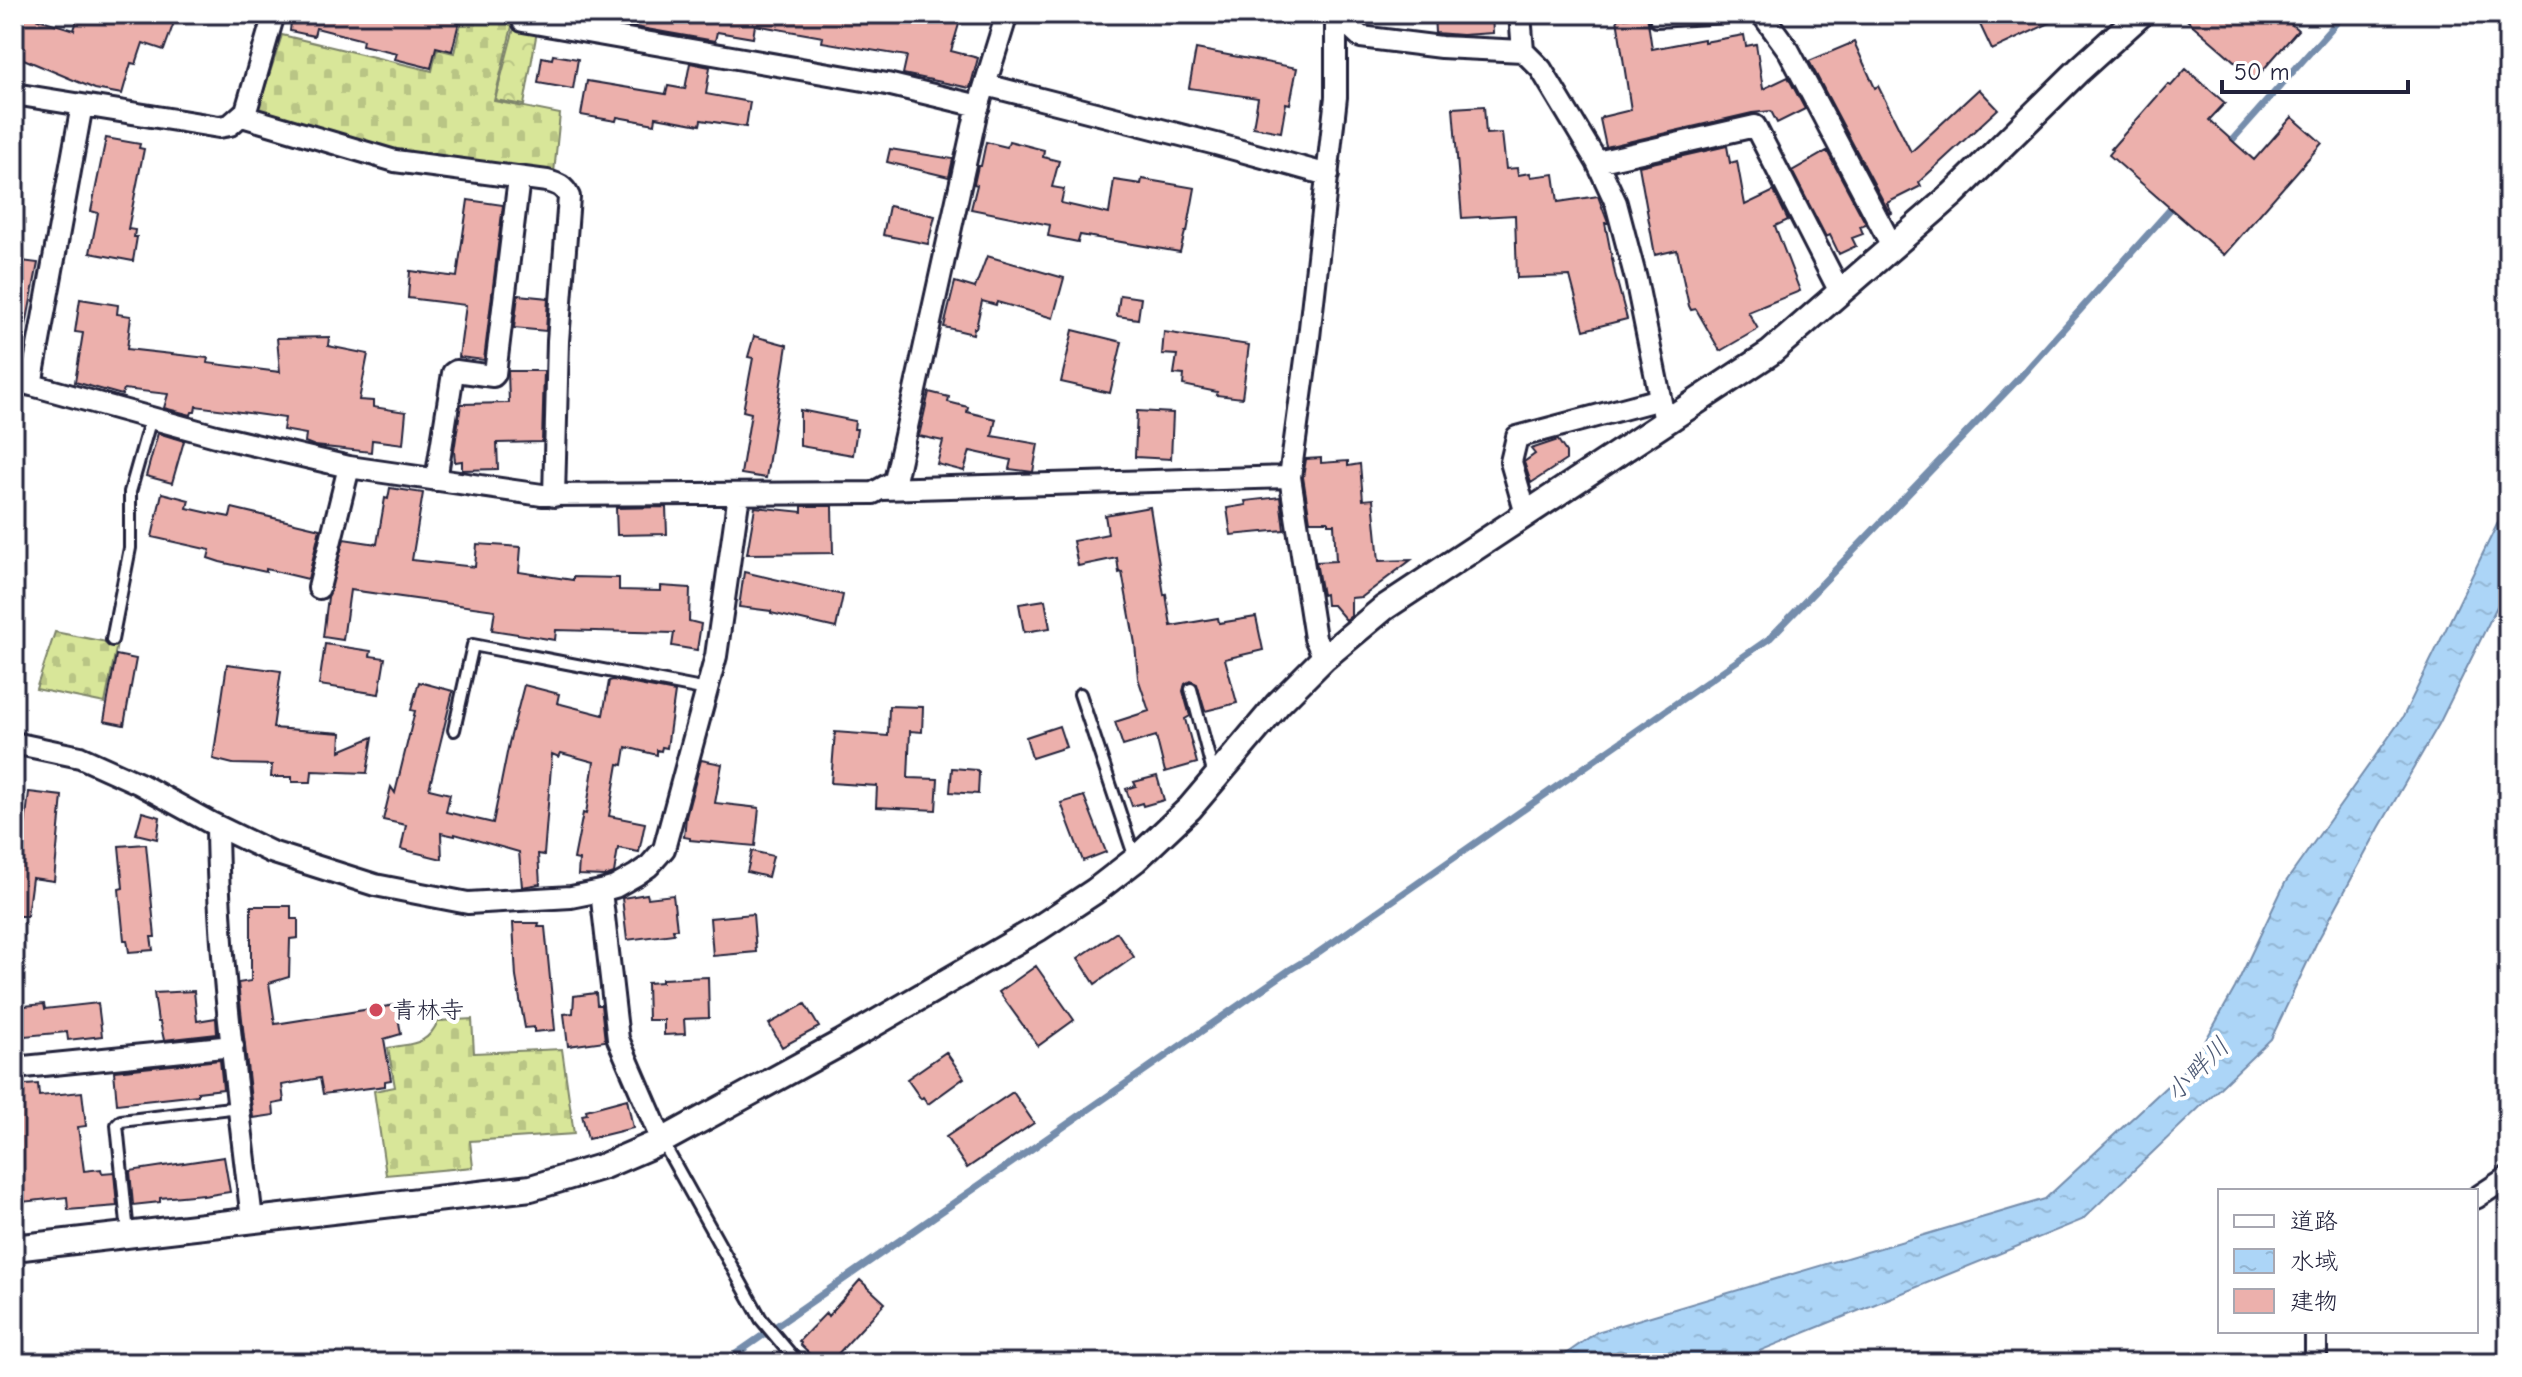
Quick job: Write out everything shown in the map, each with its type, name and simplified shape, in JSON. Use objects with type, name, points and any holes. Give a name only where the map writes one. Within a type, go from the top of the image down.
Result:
[{"type":"street","points":[[14,94],[219,127],[230,125],[246,111],[274,14]]},
{"type":"street","points":[[524,14],[523,21],[887,84],[979,106]]},
{"type":"street","points":[[82,105],[23,382],[216,436],[349,467],[554,496],[873,493],[895,481],[979,106],[1007,14]]},
{"type":"street","points":[[1324,658],[1315,638],[1290,477],[1336,97],[1336,14],[1361,37],[1441,47],[1523,51]]},
{"type":"street","points":[[1520,14],[1523,51],[1541,69],[1597,162],[1616,203],[1636,279],[1663,410]]},
{"type":"street","points":[[1762,14],[1789,51],[1892,246]]},
{"type":"street","points":[[14,1248],[531,1188],[604,1166],[662,1141],[841,1043],[1039,928],[1135,860],[1190,808],[1278,704],[1324,658],[1384,608],[1526,514],[1663,410],[1770,353],[1953,194],[2079,70],[2141,14]]},
{"type":"street","points":[[986,85],[1328,175]]},
{"type":"street","points":[[242,116],[395,161],[560,184],[569,197],[558,341],[554,496]]},
{"type":"street","points":[[1597,162],[1755,126],[1840,292]]},
{"type":"street","points":[[436,480],[453,373],[495,374],[519,178]]},
{"type":"street","points":[[1526,514],[1511,462],[1517,437],[1663,410]]},
{"type":"street","points":[[319,588],[349,467]]},
{"type":"street","points":[[882,489],[1290,477]]},
{"type":"street","points":[[14,743],[80,757],[140,784],[271,852],[375,885],[468,903],[571,897],[615,887],[649,866],[664,849],[716,656],[739,494]]},
{"type":"street","points":[[217,826],[223,975],[252,1220]]},
{"type":"street","points":[[601,891],[618,1039],[662,1141]]},
{"type":"street","points":[[14,1068],[233,1046]]},
{"type":"street","points":[[2478,1197],[2508,1177]]},
{"type":"street","points":[[2316,1333],[2316,1363]]},
{"type":"lane","points":[[1656,21],[1762,14]]},
{"type":"lane","points":[[112,640],[130,548],[130,492],[151,418]]},
{"type":"lane","points":[[454,730],[473,645],[707,690]]},
{"type":"lane","points":[[1191,689],[1215,779]]},
{"type":"lane","points":[[1080,694],[1135,860]]},
{"type":"lane","points":[[128,1234],[117,1125],[121,1121],[239,1107]]},
{"type":"lane","points":[[662,1141],[761,1319],[798,1363]]},
{"type":"green space","points":[[463,14],[515,14],[494,101],[560,114],[554,173],[394,152],[257,113],[282,35],[432,71],[437,49],[454,53]]},
{"type":"green space","points":[[514,28],[537,31],[524,105],[495,100]]},
{"type":"green space","points":[[55,632],[117,644],[105,703],[36,689]]},
{"type":"green space","points":[[472,1019],[474,1053],[562,1049],[574,1134],[470,1141],[473,1167],[386,1175],[374,1091],[395,1087],[388,1048],[424,1039],[438,1021]]},
{"type":"water","name":"小畔川","points":[[2508,502],[2508,584],[2439,724],[2316,944],[2271,1039],[2082,1220],[1730,1363],[1553,1363],[1597,1332],[2045,1199],[2194,1061],[2235,988],[2285,883],[2403,717]]},
{"type":"building","points":[[14,14],[74,30],[79,14],[177,14],[164,50],[143,43],[136,64],[131,63],[122,94],[95,89],[14,55]]},
{"type":"building","points":[[289,14],[461,14],[452,51],[436,47],[431,68],[395,59],[397,53],[362,45],[363,40],[316,28],[314,36],[290,31]]},
{"type":"building","points":[[619,14],[962,14],[951,51],[978,58],[970,88],[903,74],[907,56],[822,42],[823,37],[755,25],[753,38],[717,32],[715,41],[618,24]]},
{"type":"building","points":[[1434,14],[1492,14],[1493,33],[1435,33]]},
{"type":"building","points":[[1975,14],[2069,14],[1992,50]]},
{"type":"building","points":[[2180,14],[2280,14],[2298,30],[2255,79]]},
{"type":"building","points":[[1647,15],[1652,49],[1744,35],[1746,46],[1756,44],[1763,89],[1788,77],[1805,109],[1777,123],[1771,111],[1752,113],[1606,147],[1600,119],[1631,110],[1617,19]]},
{"type":"building","points":[[1854,42],[1875,88],[1878,86],[1911,152],[1979,89],[1998,109],[1919,182],[1921,186],[1887,203],[1890,214],[1809,61]]},
{"type":"building","points":[[1196,49],[1297,68],[1281,132],[1253,127],[1258,98],[1189,88]]},
{"type":"building","points":[[553,55],[578,59],[573,89],[538,83],[542,57],[552,59]]},
{"type":"building","points":[[690,63],[710,67],[706,94],[750,102],[746,127],[701,120],[700,125],[656,117],[655,124],[581,115],[587,81],[666,94],[668,86],[685,89]]},
{"type":"building","points":[[2186,69],[2225,103],[2209,120],[2254,160],[2292,117],[2322,143],[2224,255],[2109,155],[2168,84],[2171,86]]},
{"type":"building","points":[[1484,106],[1486,134],[1502,133],[1506,169],[1517,168],[1518,175],[1530,173],[1531,177],[1554,174],[1558,202],[1598,196],[1608,223],[1605,223],[1615,274],[1627,319],[1584,330],[1570,276],[1517,278],[1515,215],[1462,218],[1453,108]]},
{"type":"building","points":[[106,138],[140,144],[139,148],[144,149],[128,229],[135,230],[134,237],[137,237],[133,261],[90,253],[98,213],[91,211]]},
{"type":"building","points":[[1009,141],[1044,150],[1043,157],[1059,161],[1052,187],[1064,189],[1061,203],[1109,214],[1114,180],[1141,184],[1142,179],[1195,188],[1180,252],[1080,235],[1078,242],[1048,236],[1050,225],[971,209],[978,166],[981,166],[986,142],[1007,147]]},
{"type":"building","points":[[1727,146],[1730,163],[1737,161],[1745,205],[1774,191],[1788,220],[1775,226],[1800,291],[1748,312],[1758,329],[1720,351],[1696,309],[1691,310],[1689,306],[1677,250],[1655,255],[1639,166]]},
{"type":"building","points":[[890,149],[953,159],[949,177],[887,162]]},
{"type":"building","points":[[1827,151],[1866,224],[1860,226],[1863,234],[1852,238],[1856,246],[1839,254],[1830,235],[1826,237],[1792,171]]},
{"type":"building","points":[[468,200],[503,205],[484,360],[459,357],[466,305],[408,298],[410,271],[457,277]]},
{"type":"building","points":[[889,206],[935,216],[928,244],[883,235]]},
{"type":"building","points":[[987,256],[1064,278],[1053,318],[997,302],[996,305],[982,301],[973,334],[944,327],[955,282],[975,288]]},
{"type":"building","points":[[14,260],[38,263],[24,336],[14,335]]},
{"type":"building","points":[[518,295],[548,298],[546,331],[514,328]]},
{"type":"building","points":[[1120,295],[1141,298],[1138,319],[1117,316]]},
{"type":"building","points":[[80,299],[118,305],[117,314],[131,316],[127,349],[208,358],[207,363],[280,372],[277,338],[329,337],[328,346],[368,354],[359,400],[373,401],[373,407],[406,412],[403,444],[372,440],[371,452],[315,446],[305,442],[306,434],[283,430],[285,418],[196,406],[191,415],[164,408],[168,394],[124,389],[122,395],[75,382],[83,333],[75,332]]},
{"type":"building","points":[[1073,330],[1122,342],[1110,393],[1061,382]]},
{"type":"building","points":[[1164,332],[1249,345],[1242,398],[1216,395],[1217,392],[1183,385],[1184,375],[1174,374],[1177,355],[1162,354]]},
{"type":"building","points":[[754,336],[787,345],[766,478],[741,474],[751,413],[743,411],[753,358],[748,357]]},
{"type":"building","points":[[508,371],[544,371],[542,442],[497,443],[498,469],[462,470],[462,461],[455,462],[454,451],[461,404],[509,403]]},
{"type":"building","points":[[929,392],[949,397],[948,402],[968,407],[967,412],[996,419],[992,436],[1038,444],[1033,472],[1009,469],[1011,460],[970,451],[964,471],[937,464],[943,441],[919,436]]},
{"type":"building","points":[[800,410],[855,421],[854,429],[857,429],[853,455],[800,446]]},
{"type":"building","points":[[1137,411],[1173,413],[1171,459],[1135,457]]},
{"type":"building","points":[[158,433],[184,441],[172,483],[146,476]]},
{"type":"building","points":[[1558,440],[1566,452],[1566,460],[1531,483],[1524,462],[1535,454],[1531,449]]},
{"type":"building","points":[[1321,458],[1321,463],[1348,461],[1348,466],[1360,464],[1363,500],[1373,499],[1379,561],[1411,560],[1362,597],[1351,598],[1351,616],[1346,620],[1333,605],[1326,605],[1316,562],[1336,561],[1334,524],[1310,521],[1303,477],[1306,459]]},
{"type":"building","points":[[390,488],[423,493],[412,560],[475,567],[477,544],[521,547],[519,572],[573,580],[573,577],[619,578],[619,590],[661,591],[661,586],[690,588],[689,621],[701,624],[697,650],[672,646],[674,633],[556,630],[555,640],[492,630],[495,610],[350,590],[343,640],[323,637],[328,597],[344,539],[377,544],[385,498],[388,499]]},
{"type":"building","points":[[162,493],[189,500],[187,508],[230,517],[232,508],[320,529],[308,579],[220,562],[208,558],[210,550],[152,537]]},
{"type":"building","points":[[1280,497],[1284,530],[1231,535],[1227,508],[1246,505],[1245,501]]},
{"type":"building","points":[[802,506],[832,506],[833,553],[747,554],[755,507],[802,512]]},
{"type":"building","points":[[666,507],[667,534],[617,535],[616,508]]},
{"type":"building","points":[[1150,507],[1171,626],[1218,618],[1219,623],[1256,617],[1263,650],[1225,659],[1237,703],[1205,711],[1197,684],[1190,681],[1185,684],[1183,691],[1190,716],[1185,719],[1197,763],[1165,772],[1156,736],[1123,746],[1115,722],[1149,711],[1138,678],[1135,644],[1117,558],[1078,566],[1073,541],[1108,534],[1105,515]]},
{"type":"building","points":[[744,572],[843,595],[836,628],[771,611],[739,607]]},
{"type":"building","points":[[1045,600],[1050,628],[1024,632],[1019,604]]},
{"type":"building","points":[[325,644],[371,651],[370,656],[385,658],[379,694],[319,685]]},
{"type":"building","points":[[116,655],[136,659],[124,725],[104,721]]},
{"type":"building","points":[[227,664],[281,671],[273,728],[341,733],[340,751],[373,737],[367,773],[312,771],[311,782],[292,782],[292,777],[271,777],[272,765],[233,764],[213,759]]},
{"type":"building","points":[[609,681],[675,692],[667,748],[657,750],[657,755],[626,747],[623,765],[618,764],[609,816],[645,823],[639,852],[618,848],[614,873],[605,876],[578,875],[579,860],[574,859],[583,813],[586,814],[594,762],[561,753],[559,757],[552,754],[544,855],[538,854],[540,884],[522,887],[519,852],[455,834],[441,833],[442,859],[401,849],[406,825],[383,820],[391,787],[395,793],[419,682],[453,691],[429,789],[450,794],[446,812],[493,823],[524,685],[559,694],[557,703],[603,715]]},
{"type":"building","points":[[889,706],[923,707],[922,732],[910,731],[908,778],[938,779],[936,810],[876,807],[877,786],[831,783],[835,732],[888,736]]},
{"type":"building","points":[[1059,726],[1066,747],[1032,758],[1026,737]]},
{"type":"building","points":[[701,760],[722,764],[715,803],[759,808],[755,846],[684,837]]},
{"type":"building","points":[[952,768],[977,770],[978,794],[950,792]]},
{"type":"building","points":[[1157,776],[1164,800],[1132,806],[1126,789],[1136,786],[1134,782]]},
{"type":"building","points":[[29,792],[62,796],[54,881],[32,878],[27,916],[14,916],[14,850],[22,851]]},
{"type":"building","points":[[1084,796],[1106,852],[1083,861],[1061,803]]},
{"type":"building","points":[[142,812],[160,817],[157,839],[136,834]]},
{"type":"building","points":[[146,844],[155,937],[151,937],[153,950],[129,952],[127,940],[124,940],[119,889],[123,888],[119,846]]},
{"type":"building","points":[[752,851],[773,856],[768,877],[747,872]]},
{"type":"building","points":[[647,894],[648,898],[673,895],[677,929],[673,929],[674,934],[627,940],[622,898]]},
{"type":"building","points":[[251,906],[291,906],[291,919],[298,919],[298,938],[290,939],[289,977],[269,983],[275,1024],[396,1005],[401,1034],[384,1039],[391,1080],[385,1081],[385,1086],[323,1094],[320,1078],[282,1085],[284,1102],[273,1104],[274,1115],[253,1118],[238,983],[251,981]]},
{"type":"building","points":[[753,914],[756,952],[713,956],[710,918]]},
{"type":"building","points":[[513,923],[539,923],[538,927],[545,927],[555,1030],[534,1032],[534,1027],[525,1028],[516,977]]},
{"type":"building","points":[[1117,932],[1134,957],[1095,984],[1078,958]]},
{"type":"building","points":[[1036,966],[1074,1020],[1038,1046],[999,992]]},
{"type":"building","points":[[708,977],[709,1018],[684,1019],[685,1034],[664,1035],[664,1020],[648,1020],[647,983],[662,982],[662,979]]},
{"type":"building","points":[[194,991],[197,1021],[216,1018],[217,1034],[164,1040],[154,993]]},
{"type":"building","points":[[596,993],[597,1005],[601,1005],[605,1041],[568,1046],[564,1014],[573,1013],[574,996]]},
{"type":"building","points":[[98,1003],[102,1036],[68,1040],[67,1032],[14,1037],[14,1007],[44,1004],[45,1009]]},
{"type":"building","points":[[805,1004],[819,1027],[782,1047],[769,1024]]},
{"type":"building","points":[[946,1052],[964,1078],[928,1104],[907,1079]]},
{"type":"building","points":[[220,1060],[223,1089],[198,1092],[198,1095],[117,1104],[114,1071]]},
{"type":"building","points":[[38,1084],[39,1096],[82,1092],[86,1126],[78,1127],[84,1171],[101,1169],[102,1173],[114,1172],[117,1206],[68,1210],[67,1197],[22,1202],[14,1146],[14,1086]]},
{"type":"building","points":[[1013,1092],[1034,1123],[967,1168],[946,1137]]},
{"type":"building","points":[[627,1099],[633,1128],[588,1139],[582,1115],[587,1114],[586,1110]]},
{"type":"building","points":[[224,1157],[230,1192],[160,1198],[160,1202],[133,1205],[130,1171]]},
{"type":"building","points":[[860,1280],[885,1303],[835,1357],[827,1363],[819,1363],[799,1341],[826,1313],[828,1316]]},
{"type":"waterway","points":[[2226,147],[2344,14]]},
{"type":"waterway","points":[[723,1363],[1770,638],[2022,375],[2175,204]]},
{"type":"place","name":"青林寺","points":[[376,1010]]}]
